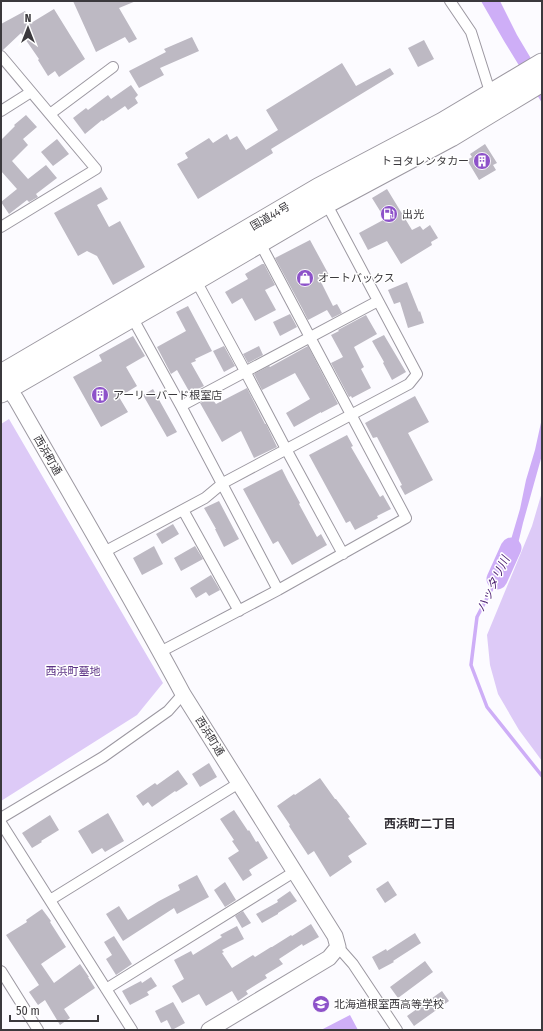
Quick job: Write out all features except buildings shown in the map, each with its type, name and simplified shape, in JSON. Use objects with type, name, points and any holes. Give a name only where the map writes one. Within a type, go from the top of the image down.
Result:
[{"type":"highway","name":"国道44号","points":[[3,383],[322,196],[451,137],[501,98],[542,63]]},
{"type":"highway","name":"国道44号","points":[[501,98],[542,82]]},
{"type":"highway","name":"国道44号","points":[[3,383],[132,317],[191,273],[260,243],[322,196]]},
{"type":"street","points":[[450,1],[471,32],[501,98]]},
{"type":"street","points":[[1,56],[96,169],[1,227]]},
{"type":"street","points":[[50,114],[113,67]]},
{"type":"street","points":[[1,111],[31,92]]},
{"type":"street","points":[[104,552],[204,498],[223,483],[409,384],[416,374],[322,196]]},
{"type":"street","points":[[160,652],[278,590],[406,518],[260,243]]},
{"type":"street","points":[[191,273],[343,554]]},
{"type":"street","points":[[181,406],[378,301]]},
{"type":"street","points":[[132,317],[223,483],[278,590]]},
{"type":"street","name":"西浜町通","points":[[3,383],[104,552],[183,694],[335,936],[338,947]]},
{"type":"street","points":[[183,510],[239,610]]},
{"type":"street","points":[[1,818],[103,757],[168,711],[183,694]]},
{"type":"street","points":[[50,900],[239,783]]},
{"type":"street","points":[[1,823],[132,1030]]},
{"type":"street","points":[[106,989],[294,872]]},
{"type":"street","points":[[209,1030],[329,958],[338,947],[353,964],[397,1030]]},
{"type":"street","points":[[1,971],[38,1030]]},
{"type":"green space","name":"西浜町墓地","points":[[9,419],[163,683],[137,715],[1,801],[1,424]]},
{"type":"green space","points":[[542,492],[542,761],[519,730],[498,694],[490,665],[487,635],[532,526]]},
{"type":"shaded area","points":[[481,1],[500,1],[517,35],[542,77],[542,103],[504,41]]},
{"type":"shaded area","points":[[542,418],[542,455],[518,544],[500,576],[496,573],[510,543],[520,509]]},
{"type":"shaded area","points":[[350,1015],[358,1030],[321,1030]]},
{"type":"waterway","name":"ハッタリ川","points":[[497,579],[511,548]]},
{"type":"waterway","name":"ハッタリ川","points":[[497,579],[477,617],[471,665],[487,707],[542,776]]},
{"type":"place","name":"トヨタレンタカー","points":[[482,161]]},
{"type":"place","name":"出光","points":[[389,214]]},
{"type":"place","name":"オートバックス","points":[[305,278]]},
{"type":"place","name":"アーリーバード根室店","points":[[100,395]]},
{"type":"place","name":"北海道根室西高等学校","points":[[321,1004]]},
{"type":"district","name":"西浜町二丁目","points":[[420,824]]}]
